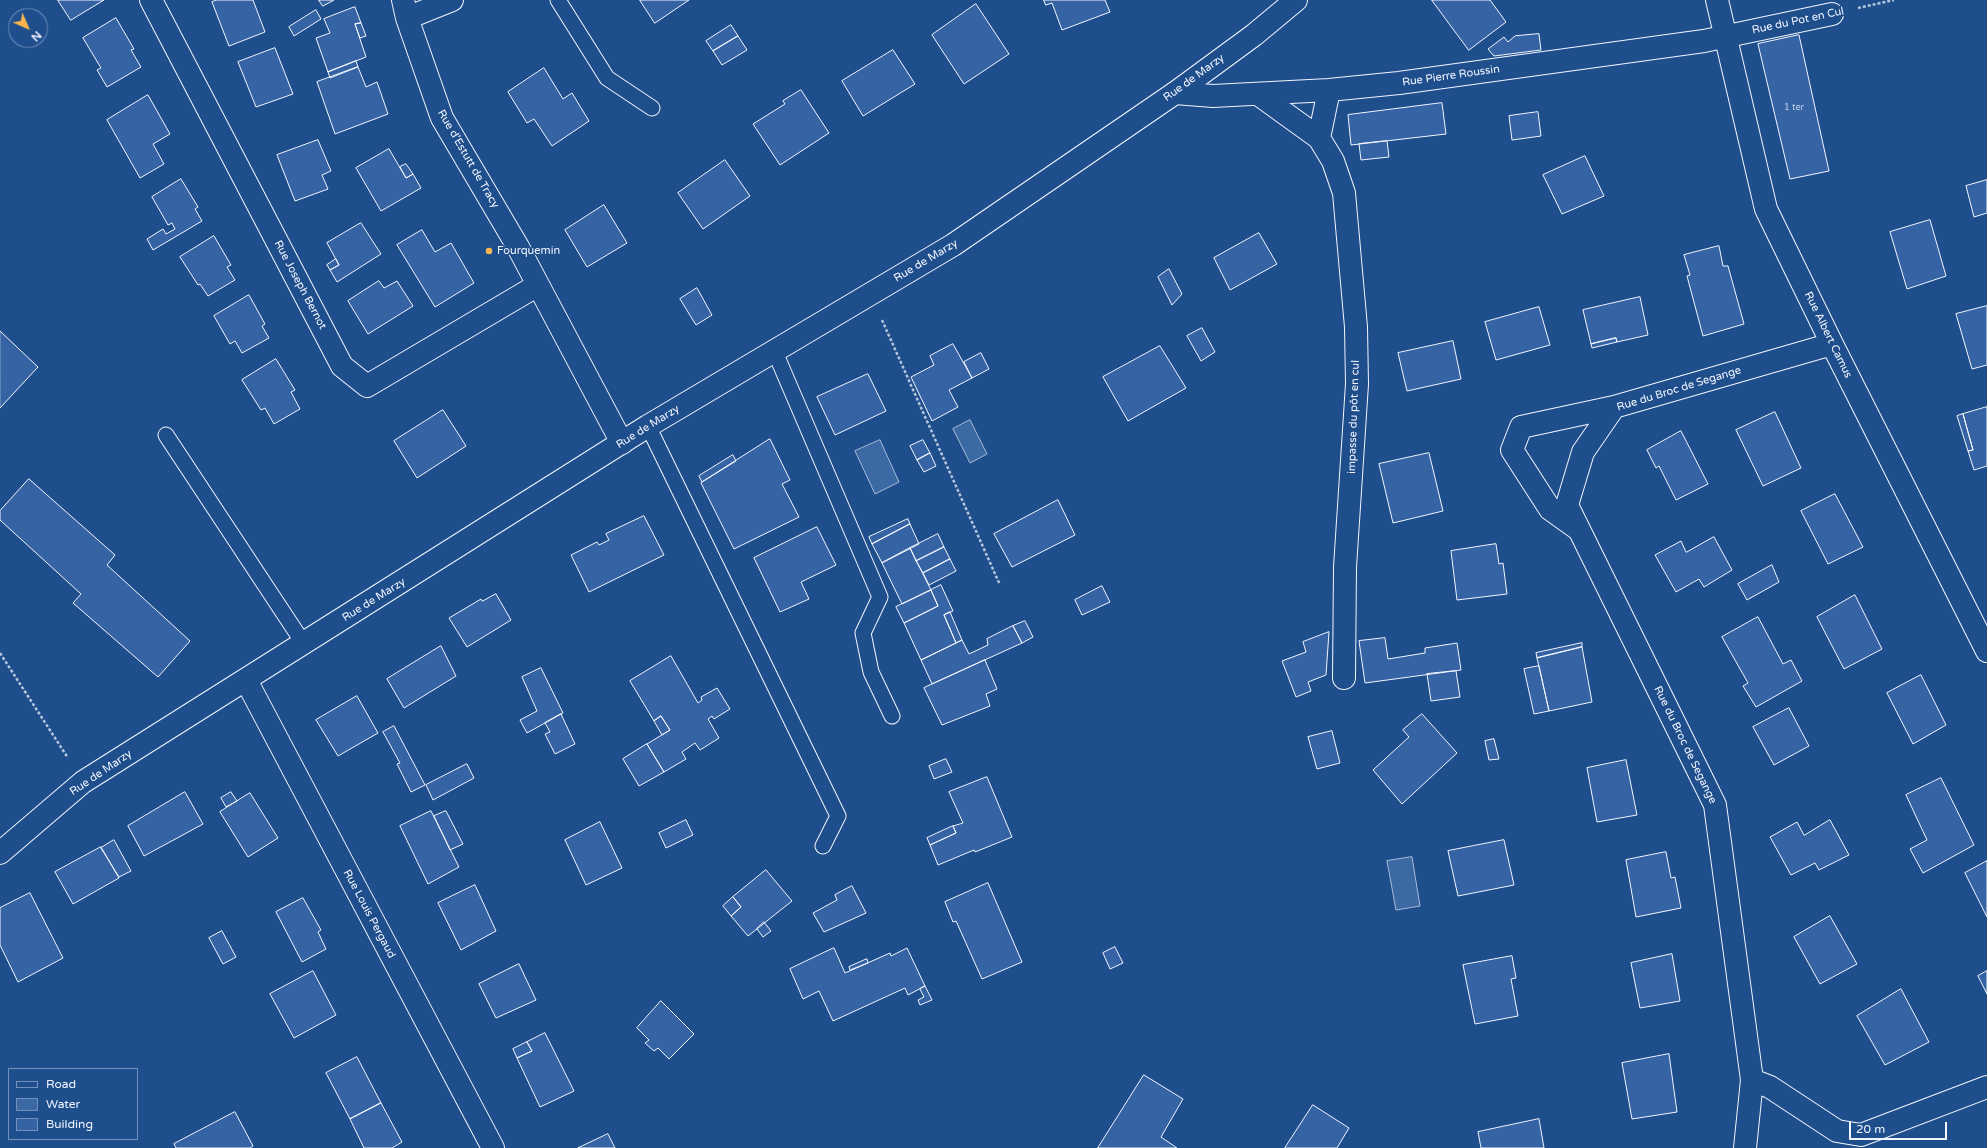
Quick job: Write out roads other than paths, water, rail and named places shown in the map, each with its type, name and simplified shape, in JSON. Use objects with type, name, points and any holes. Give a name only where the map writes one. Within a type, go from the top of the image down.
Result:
[{"type":"street","name":"Rue Joseph Bernot","points":[[152,0],[342,366],[367,386],[538,284]]},
{"type":"street","points":[[405,9],[452,0]]},
{"type":"street","name":"Rue de Marzy","points":[[0,853],[84,782],[648,426],[953,245],[1175,93],[1254,35],[1296,0]]},
{"type":"street","name":"Rue Albert Camus","points":[[1717,0],[1766,209],[1832,344],[1987,651]]},
{"type":"street","name":"Rue d'Estutt de Tracy","points":[[405,9],[442,118],[518,247],[622,443]]},
{"type":"street","name":"Rue du Pot en Cul","points":[[1725,37],[1832,14]]},
{"type":"street","name":"Rue Pierre Roussin","points":[[1175,93],[1213,96],[1258,94],[1328,90],[1407,82],[1725,37]]},
{"type":"street","points":[[1258,94],[1319,138],[1328,90]]},
{"type":"street","name":"impasse du pôt en cul","points":[[1319,138],[1333,161],[1344,193],[1356,327],[1357,384],[1345,567],[1344,678]]},
{"type":"street","name":"Rue du Broc de Segange","points":[[1745,1148],[1752,1080],[1715,805],[1567,505],[1583,452],[1614,407],[1832,344]]},
{"type":"street","points":[[1579,530],[1550,509],[1512,450],[1521,428],[1614,407]]},
{"type":"street","name":"Rue Louis Pergaud","points":[[246,680],[493,1148]]},
{"type":"street","points":[[1752,1080],[1770,1087],[1838,1131],[1861,1135],[1987,1087]]},
{"type":"lane","points":[[558,0],[607,78],[652,108]]},
{"type":"lane","name":"Rue d'Estutt de Tracy","points":[[518,247],[537,263],[579,340],[577,359]]},
{"type":"lane","points":[[774,352],[880,597],[863,633],[871,672],[892,716]]},
{"type":"lane","points":[[648,426],[838,816],[823,846]]},
{"type":"lane","points":[[166,435],[304,644]]},
{"type":"water","points":[[970,420],[987,454],[970,463],[953,429]]},
{"type":"water","points":[[880,440],[899,482],[875,494],[855,451]]},
{"type":"water","points":[[1412,857],[1420,906],[1396,910],[1387,861]]},
{"type":"place","name":"Fourquemin","points":[[489,251]]}]
